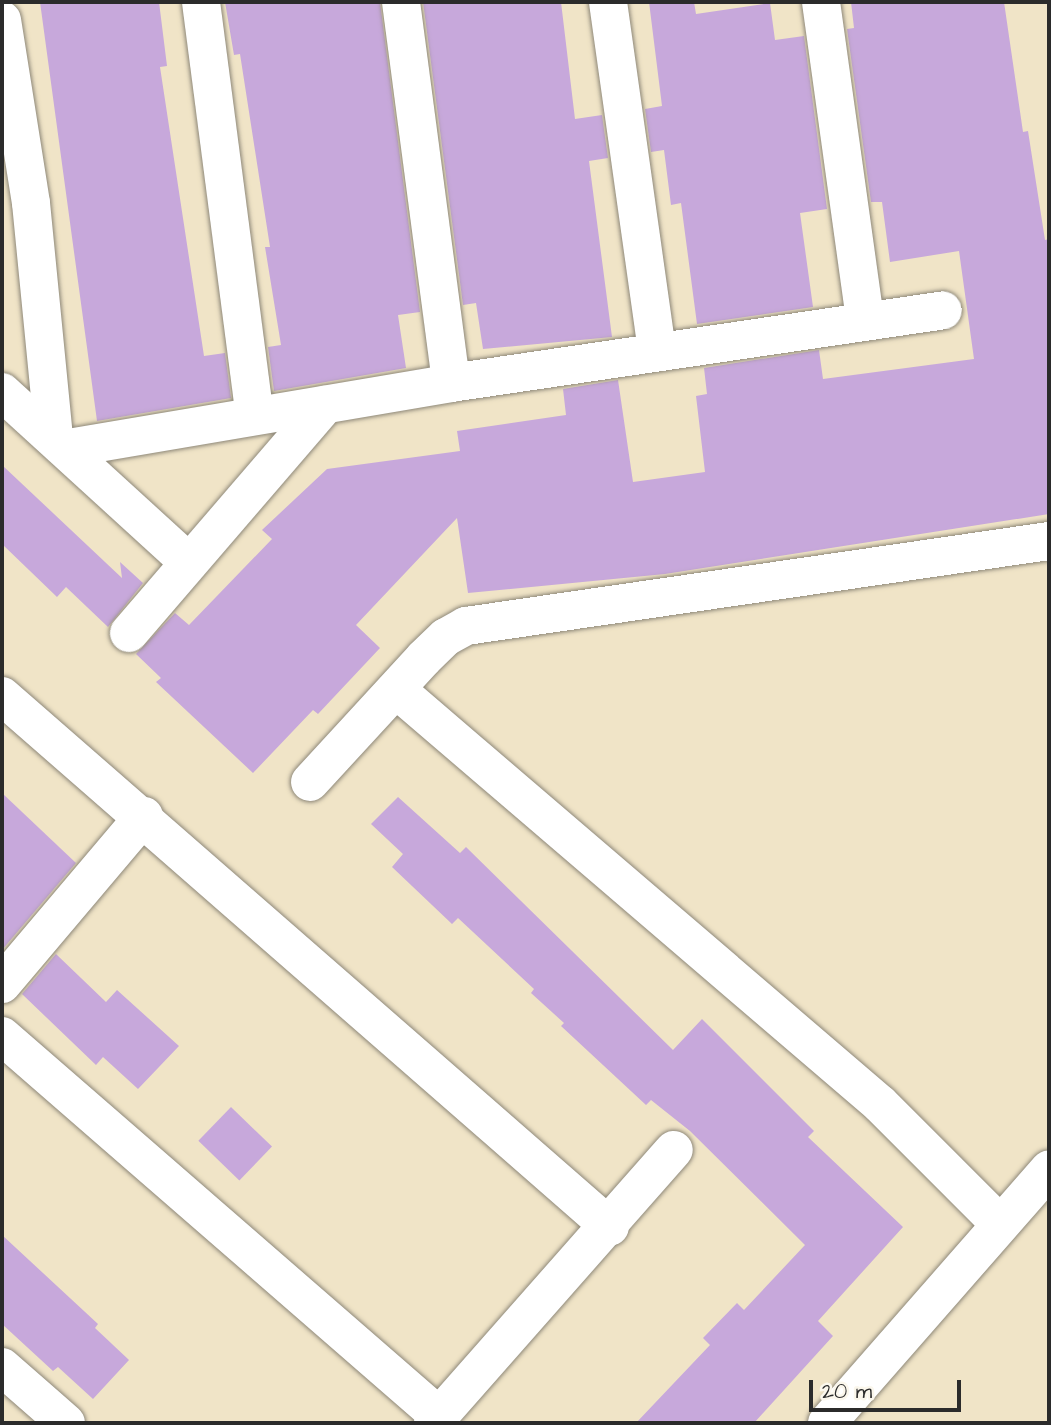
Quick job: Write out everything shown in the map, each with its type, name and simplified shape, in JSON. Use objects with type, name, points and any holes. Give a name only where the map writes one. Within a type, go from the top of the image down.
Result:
[{"type":"street","points":[[201,2],[254,415]]},
{"type":"street","points":[[401,2],[451,383]]},
{"type":"street","points":[[608,2],[657,351]]},
{"type":"street","points":[[821,2],[865,321]]},
{"type":"street","points":[[2,20],[30,203],[61,442]]},
{"type":"street","points":[[61,442],[325,405],[657,351],[943,310]]},
{"type":"street","points":[[2,392],[61,442],[187,561]]},
{"type":"street","points":[[129,633],[187,561],[325,405]]},
{"type":"street","points":[[310,782],[446,636],[466,626],[1049,541]]},
{"type":"street","points":[[397,690],[870,1094],[1000,1224]]},
{"type":"street","points":[[2,696],[144,816],[610,1227]]},
{"type":"street","points":[[2,984],[144,816]]},
{"type":"street","points":[[2,1036],[436,1420],[610,1227],[674,1150]]},
{"type":"street","points":[[827,1423],[1049,1169]]},
{"type":"street","points":[[2,1367],[66,1423]]},
{"type":"building","points":[[40,2],[159,2],[167,66],[160,67],[204,356],[225,353],[231,398],[97,421]]},
{"type":"building","points":[[225,2],[380,2],[420,312],[398,315],[406,368],[274,391],[268,347],[281,345],[265,247],[270,247],[240,54],[234,55]]},
{"type":"building","points":[[423,2],[561,2],[575,119],[602,115],[608,158],[589,161],[612,337],[483,349],[476,303],[463,305]]},
{"type":"building","points":[[649,2],[694,2],[696,14],[770,3],[775,40],[804,36],[827,209],[800,213],[813,307],[697,324],[681,203],[671,205],[664,150],[651,152],[645,109],[662,106]]},
{"type":"building","points":[[851,2],[1004,2],[1023,132],[1028,131],[1045,240],[1049,239],[1049,514],[665,574],[468,593],[457,518],[356,625],[380,648],[318,714],[313,710],[253,773],[156,682],[161,678],[136,654],[175,613],[189,625],[272,539],[262,530],[327,469],[460,451],[457,431],[566,415],[563,389],[618,380],[633,482],[705,472],[696,396],[707,394],[704,368],[819,350],[823,379],[974,359],[959,251],[890,262],[882,202],[871,202],[847,29],[854,28]]},
{"type":"building","points":[[2,465],[122,578],[120,562],[143,583],[108,627],[66,587],[57,597],[2,544]]},
{"type":"building","points":[[2,793],[76,863],[2,950]]},
{"type":"building","points":[[398,797],[460,853],[466,847],[673,1050],[702,1019],[814,1131],[808,1137],[903,1227],[818,1321],[833,1336],[754,1423],[636,1423],[710,1345],[703,1338],[737,1303],[744,1310],[805,1245],[690,1131],[651,1100],[646,1105],[561,1026],[564,1023],[531,993],[534,989],[458,918],[452,924],[392,867],[403,854],[371,824]]},
{"type":"building","points":[[56,954],[106,1002],[117,990],[179,1046],[138,1089],[103,1057],[96,1065],[22,994]]},
{"type":"building","points":[[231,1107],[272,1147],[239,1180],[198,1141]]},
{"type":"building","points":[[2,1235],[98,1324],[95,1328],[129,1360],[93,1399],[58,1367],[53,1371],[2,1324]]}]
